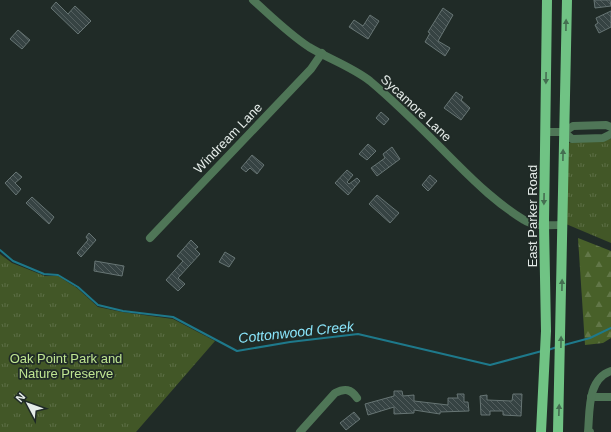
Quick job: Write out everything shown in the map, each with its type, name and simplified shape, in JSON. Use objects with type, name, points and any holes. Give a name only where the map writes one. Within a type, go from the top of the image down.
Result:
[{"type":"main road","name":"East Parker Road","points":[[541,432],[546,331],[544,224],[547,0]]},
{"type":"main road","points":[[558,432],[566,0]]},
{"type":"street","name":"Sycamore Lane","points":[[253,0],[292,34],[322,54],[357,72],[370,82],[408,115],[478,184],[507,208],[528,222],[562,225]]},
{"type":"street","name":"Windream Lane","points":[[150,238],[311,69],[322,54]]},
{"type":"street","points":[[545,132],[564,132],[574,126],[606,125],[611,127]]},
{"type":"street","points":[[564,132],[572,139],[603,138],[611,134]]},
{"type":"street","points":[[590,432],[588,432],[591,397],[597,380],[603,374],[611,371]]},
{"type":"street","points":[[300,432],[335,393],[343,389],[348,390],[357,398]]},
{"type":"street","points":[[591,397],[611,397]]},
{"type":"green space","points":[[611,139],[611,243],[566,224],[568,143]]},
{"type":"green space","points":[[578,238],[611,251],[611,338],[603,343],[585,345]]},
{"type":"green space","name":"Oak Point Park and Nature Preserve","points":[[0,254],[12,263],[45,276],[58,276],[77,288],[98,307],[173,319],[215,341],[136,432],[0,432]]},
{"type":"building","points":[[594,0],[610,0],[611,6],[595,8]]},
{"type":"building","points":[[56,2],[68,14],[75,6],[91,21],[78,34],[51,8]]},
{"type":"building","points":[[443,8],[453,15],[438,41],[450,48],[445,56],[425,42],[430,33],[428,32]]},
{"type":"building","points":[[611,11],[611,27],[599,33],[595,25],[598,23],[596,18]]},
{"type":"building","points":[[370,15],[379,21],[368,39],[349,27],[354,20],[363,26]]},
{"type":"building","points":[[18,30],[30,40],[22,49],[10,39]]},
{"type":"building","points":[[456,92],[463,97],[461,100],[470,108],[461,120],[444,108]]},
{"type":"building","points":[[381,112],[389,119],[384,125],[376,118]]},
{"type":"building","points":[[368,144],[376,151],[367,160],[359,154]]},
{"type":"building","points":[[392,147],[400,159],[377,176],[371,168],[385,158],[383,154]]},
{"type":"building","points":[[252,155],[264,165],[257,174],[250,168],[246,172],[241,168]]},
{"type":"building","points":[[347,170],[353,175],[347,182],[349,184],[357,178],[360,181],[348,195],[335,183]]},
{"type":"building","points":[[16,172],[22,177],[15,183],[21,189],[16,195],[5,183]]},
{"type":"building","points":[[430,175],[437,181],[428,191],[422,185]]},
{"type":"building","points":[[377,195],[399,213],[390,223],[369,204]]},
{"type":"building","points":[[32,197],[54,217],[49,224],[26,203]]},
{"type":"building","points":[[89,233],[96,240],[81,257],[77,253],[88,240],[86,237]]},
{"type":"building","points":[[191,240],[198,247],[195,249],[200,254],[178,278],[185,284],[178,291],[166,280],[183,261],[177,256]]},
{"type":"building","points":[[225,252],[235,258],[229,267],[219,262]]},
{"type":"building","points":[[95,261],[124,266],[122,276],[94,271]]},
{"type":"building","points":[[394,391],[402,391],[403,396],[414,395],[414,401],[448,405],[448,398],[458,398],[457,394],[464,394],[464,402],[468,402],[469,411],[440,412],[440,414],[414,410],[414,413],[394,414],[394,407],[368,415],[365,404],[394,396]]},
{"type":"building","points":[[513,394],[522,394],[521,416],[503,415],[503,411],[490,411],[490,415],[481,415],[480,396],[487,395],[487,400],[512,401]]},
{"type":"building","points":[[354,412],[360,419],[346,430],[340,423]]},
{"type":"waterway","name":"Cottonwood Creek","points":[[0,250],[13,261],[44,274],[58,275],[78,287],[98,305],[123,311],[173,317],[237,351],[290,342],[358,334],[490,365],[542,351]]},
{"type":"waterway","name":"Cottonwood Creek","points":[[564,345],[590,338],[611,328]]},
{"type":"waterway","name":"Cottonwood Creek","points":[[548,350],[557,347]]}]
